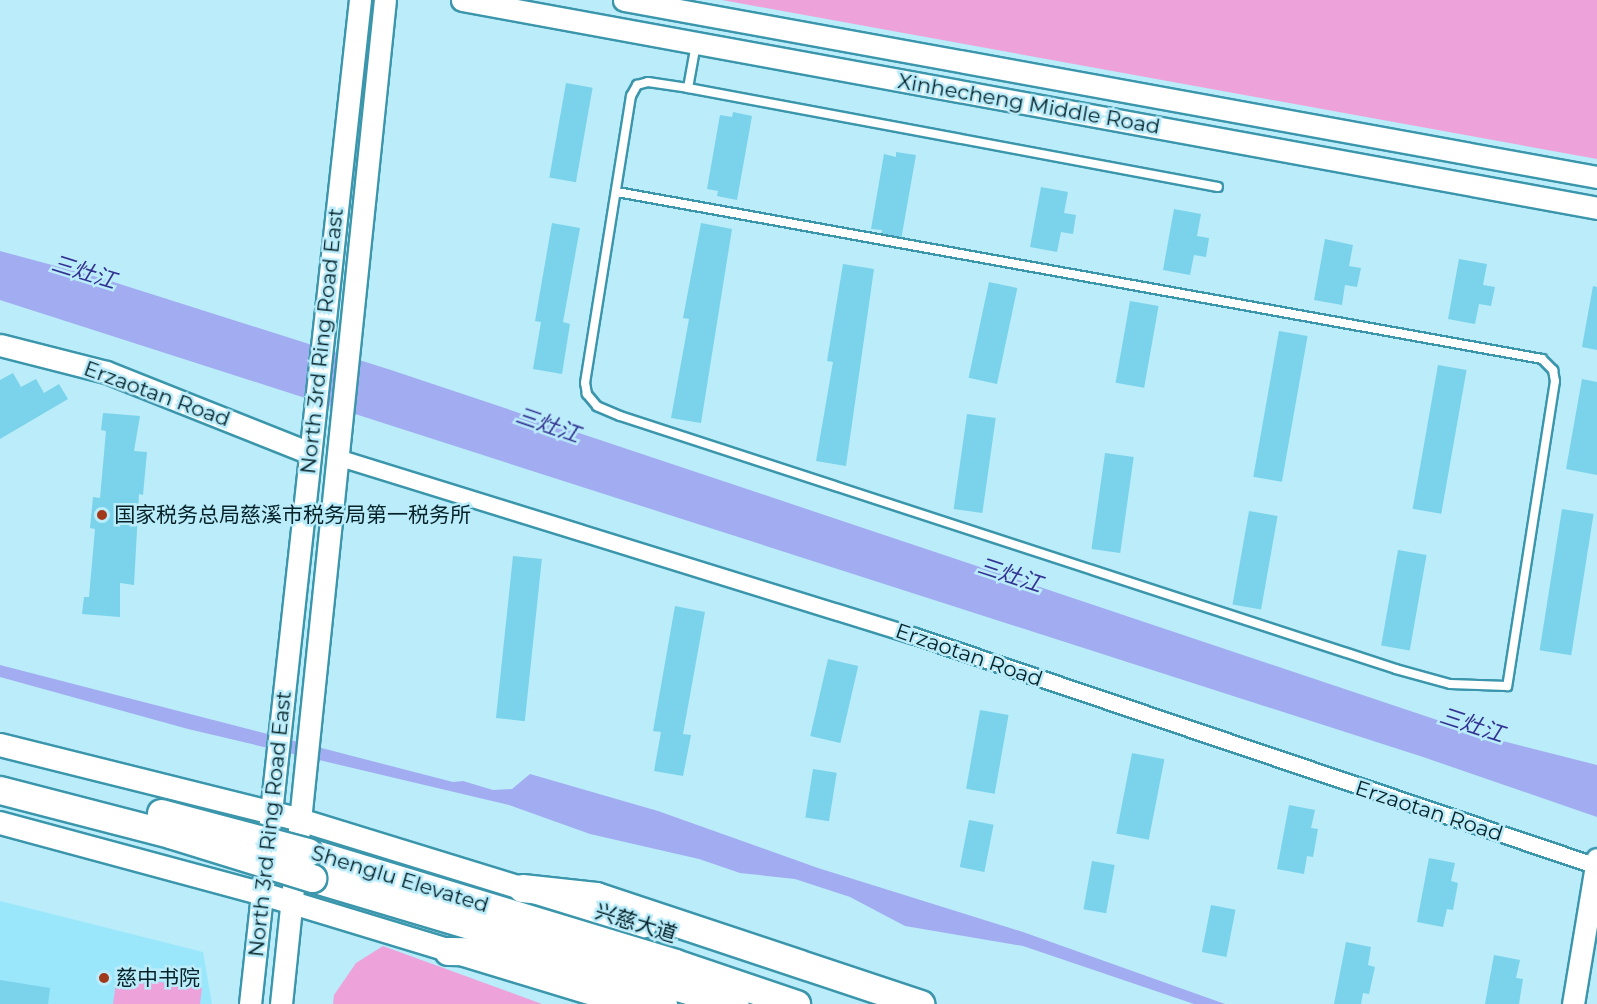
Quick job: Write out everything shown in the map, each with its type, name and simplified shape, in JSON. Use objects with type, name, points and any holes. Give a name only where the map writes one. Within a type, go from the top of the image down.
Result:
[{"type":"highway","name":"Shenglu Elevated","points":[[0,772],[308,852],[675,963],[796,1004]]},
{"type":"highway","name":"Shenglu Elevated","points":[[0,790],[170,834],[735,1004]]},
{"type":"highway","points":[[522,888],[596,896],[920,1004]]},
{"type":"highway","points":[[448,951],[517,952],[663,1004]]},
{"type":"main road","name":"兴慈大道","points":[[0,745],[300,820],[684,938],[879,1004]]},
{"type":"main road","points":[[0,823],[262,894],[624,1004]]},
{"type":"street","name":"North 3rd Ring Road East","points":[[250,1004],[360,0]]},
{"type":"street","name":"North 3rd Ring Road East","points":[[281,1004],[385,0]]},
{"type":"street","name":"Xinhecheng Middle Road","points":[[462,0],[1597,208]]},
{"type":"street","name":"Xinhecheng Middle Road","points":[[624,0],[1597,177]]},
{"type":"street","name":"Erzaotan Road","points":[[0,345],[106,372],[310,453]]},
{"type":"street","name":"Erzaotan Road","points":[[337,457],[915,636],[1597,863]]},
{"type":"street","points":[[1573,1004],[1597,863]]},
{"type":"lane","points":[[688,88],[696,43]]},
{"type":"lane","points":[[617,192],[1542,359],[1552,370],[1555,381],[1507,686],[1450,684],[1396,669],[597,406],[587,394],[585,383],[631,96],[637,85],[648,82],[688,88],[1218,187]]},
{"type":"shaded area","points":[[722,0],[1597,0],[1597,159]]},
{"type":"shaded area","name":"慈中书院","points":[[0,901],[203,952],[212,1004],[0,1004]]},
{"type":"shaded area","points":[[383,946],[542,1004],[333,1004],[334,995],[356,963]]},
{"type":"shaded area","points":[[117,976],[202,988],[200,1004],[113,1004]]},
{"type":"water","name":"三灶江","points":[[0,251],[104,279],[394,371],[1491,738],[1597,765],[1597,817],[1423,757],[0,300]]},
{"type":"water","points":[[0,665],[453,782],[463,781],[493,790],[512,789],[530,774],[658,811],[818,868],[1023,932],[1225,1004],[1194,1004],[1023,946],[905,926],[850,897],[795,879],[740,873],[699,859],[590,834],[509,805],[188,729],[0,677]]},
{"type":"building","points":[[566,83],[593,88],[576,182],[549,178]]},
{"type":"building","points":[[733,112],[752,116],[737,200],[717,196],[718,191],[707,189],[720,115],[732,117]]},
{"type":"building","points":[[896,152],[916,155],[901,240],[881,236],[882,230],[871,229],[884,154],[896,157]]},
{"type":"building","points":[[1041,187],[1068,192],[1064,213],[1076,215],[1073,234],[1061,232],[1057,252],[1030,247]]},
{"type":"building","points":[[1174,209],[1201,214],[1197,236],[1209,238],[1206,257],[1194,255],[1190,275],[1163,270]]},
{"type":"building","points":[[552,223],[580,228],[563,322],[570,324],[562,374],[533,369],[541,322],[535,321]]},
{"type":"building","points":[[701,223],[732,229],[701,423],[671,418],[689,319],[683,318]]},
{"type":"building","points":[[1325,239],[1353,245],[1349,266],[1361,268],[1357,287],[1345,285],[1342,305],[1314,300]]},
{"type":"building","points":[[1459,259],[1487,264],[1483,285],[1495,287],[1491,306],[1479,304],[1475,324],[1448,319]]},
{"type":"building","points":[[843,264],[874,269],[846,466],[816,461],[833,362],[827,361]]},
{"type":"building","points":[[989,282],[1017,288],[997,384],[969,378]]},
{"type":"building","points":[[1593,286],[1597,287],[1597,350],[1582,347]]},
{"type":"building","points":[[1130,301],[1159,306],[1144,388],[1116,383]]},
{"type":"building","points":[[1279,331],[1308,336],[1282,482],[1253,477]]},
{"type":"building","points":[[1438,365],[1467,370],[1441,514],[1413,509]]},
{"type":"building","points":[[13,373],[21,387],[36,379],[44,393],[59,384],[68,399],[0,439],[0,380]]},
{"type":"building","points":[[1582,379],[1597,382],[1597,475],[1566,469]]},
{"type":"building","points":[[103,413],[140,416],[134,451],[147,452],[143,495],[139,494],[134,585],[120,583],[120,617],[82,614],[84,597],[89,597],[95,529],[90,528],[93,497],[100,498],[106,431],[101,430]]},
{"type":"building","points":[[967,414],[996,418],[982,513],[954,509]]},
{"type":"building","points":[[1105,453],[1134,457],[1120,553],[1092,549]]},
{"type":"building","points":[[1562,509],[1594,514],[1571,655],[1540,650]]},
{"type":"building","points":[[1249,511],[1278,516],[1261,610],[1233,605]]},
{"type":"building","points":[[1398,550],[1427,555],[1410,651],[1381,646]]},
{"type":"building","points":[[513,556],[542,559],[525,721],[496,718]]},
{"type":"building","points":[[675,606],[705,612],[683,734],[691,735],[683,776],[654,771],[661,732],[653,731]]},
{"type":"building","points":[[828,659],[858,666],[840,743],[810,736]]},
{"type":"building","points":[[980,710],[1009,715],[995,794],[966,789]]},
{"type":"building","points":[[1132,753],[1164,759],[1149,840],[1116,833]]},
{"type":"building","points":[[813,769],[837,773],[829,821],[805,817]]},
{"type":"building","points":[[1289,805],[1315,810],[1311,828],[1318,829],[1313,857],[1307,856],[1304,874],[1277,869]]},
{"type":"building","points":[[969,820],[994,825],[984,872],[960,867]]},
{"type":"building","points":[[1429,858],[1455,863],[1451,881],[1458,883],[1453,910],[1447,909],[1443,927],[1417,922]]},
{"type":"building","points":[[1092,861],[1115,865],[1106,913],[1083,909]]},
{"type":"building","points":[[1211,905],[1236,910],[1226,957],[1202,952]]},
{"type":"building","points":[[1346,942],[1371,947],[1368,965],[1375,967],[1369,994],[1363,993],[1361,1004],[1334,1004]]},
{"type":"building","points":[[1494,955],[1520,960],[1516,978],[1523,979],[1519,1004],[1485,1004]]},
{"type":"building","points":[[0,980],[50,988],[48,1004],[0,1004]]},
{"type":"place","name":"国家税务总局慈溪市税务局第一税务所","points":[[102,515]]},
{"type":"place","name":"慈中书院","points":[[104,978]]}]
